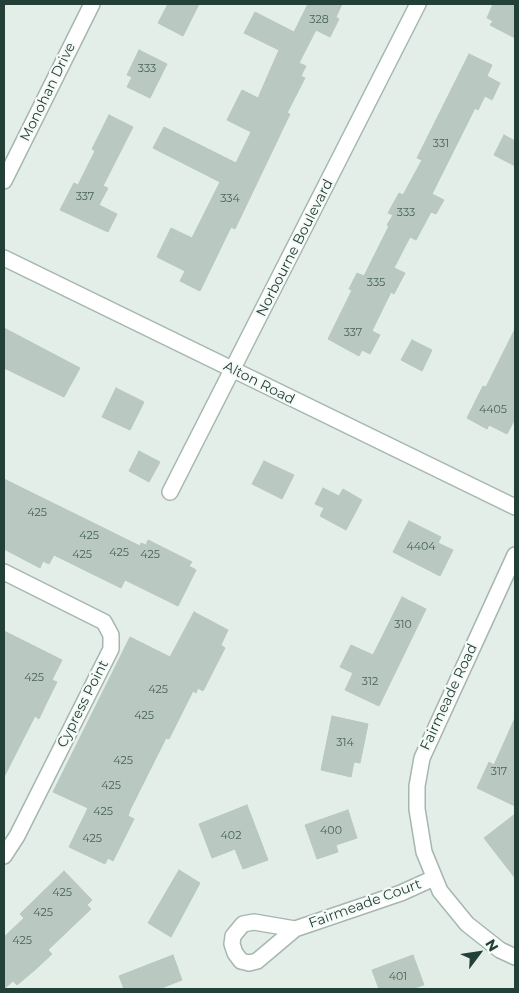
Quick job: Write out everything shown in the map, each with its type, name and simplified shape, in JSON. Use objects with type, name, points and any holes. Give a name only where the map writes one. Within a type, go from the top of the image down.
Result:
[{"type":"street","name":"Monohan Drive","points":[[4,181],[92,4]]},
{"type":"street","name":"Norbourne Boulevard","points":[[170,492],[234,370],[418,4]]},
{"type":"street","name":"Alton Road","points":[[4,258],[105,309],[234,370],[279,394],[515,507]]},
{"type":"street","name":"Fairmeade Road","points":[[515,555],[422,758],[417,786],[417,810],[424,852],[440,890],[467,924],[488,942],[515,958]]},
{"type":"street","name":"Cypress Point","points":[[4,572],[104,622],[111,634],[111,649],[17,836],[4,856]]},
{"type":"street","name":"Fairmeade Court","points":[[295,929],[434,878]]},
{"type":"building","points":[[168,4],[199,4],[183,36],[158,23]]},
{"type":"building","points":[[308,4],[342,4],[336,17],[339,19],[330,37],[316,30],[299,63],[306,66],[301,76],[305,78],[287,113],[290,114],[235,229],[231,227],[200,291],[180,281],[185,271],[157,257],[171,228],[192,238],[220,182],[153,148],[164,127],[236,163],[251,132],[227,120],[242,90],[258,98],[279,50],[244,33],[255,12],[294,32]]},
{"type":"building","points":[[493,4],[515,4],[515,38],[490,25],[493,21],[487,18]]},
{"type":"building","points":[[139,50],[167,64],[150,98],[127,87],[132,77],[127,75]]},
{"type":"building","points":[[469,54],[492,65],[487,76],[500,83],[492,100],[485,96],[478,110],[475,108],[432,194],[444,200],[436,214],[431,212],[416,240],[410,237],[394,268],[405,273],[394,294],[391,292],[372,331],[380,335],[370,354],[362,350],[359,356],[328,339],[352,290],[349,289],[357,273],[364,276],[389,226],[387,225],[393,215],[388,213],[399,193],[403,195],[422,160],[417,158]]},
{"type":"building","points":[[109,115],[133,127],[103,186],[108,188],[99,205],[117,214],[108,232],[60,210],[74,183],[78,185],[95,151],[92,149]]},
{"type":"building","points":[[504,135],[515,141],[515,166],[494,155]]},
{"type":"building","points":[[4,328],[80,368],[64,397],[4,368]]},
{"type":"building","points":[[515,329],[515,419],[507,434],[489,425],[487,429],[467,418],[483,386],[486,387]]},
{"type":"building","points":[[412,340],[432,350],[422,371],[401,360]]},
{"type":"building","points":[[116,388],[144,402],[130,430],[102,417]]},
{"type":"building","points":[[139,451],[160,462],[149,482],[129,471]]},
{"type":"building","points":[[264,461],[294,475],[282,499],[252,484]]},
{"type":"building","points":[[4,479],[140,546],[141,543],[146,545],[148,540],[192,562],[189,566],[196,570],[178,606],[125,580],[121,588],[54,555],[49,564],[43,561],[40,568],[4,549]]},
{"type":"building","points":[[323,488],[339,496],[343,489],[362,500],[346,530],[320,516],[324,508],[315,504]]},
{"type":"building","points":[[409,521],[441,537],[438,543],[453,550],[440,576],[393,552]]},
{"type":"building","points":[[402,597],[426,609],[379,706],[345,690],[353,673],[340,667],[351,645],[373,655]]},
{"type":"building","points":[[194,612],[228,630],[221,645],[225,648],[203,691],[198,688],[196,693],[193,691],[169,739],[166,738],[130,810],[128,816],[134,819],[113,861],[108,858],[105,864],[69,847],[88,808],[53,792],[130,637],[170,657]]},
{"type":"building","points":[[4,631],[62,660],[52,680],[57,682],[39,719],[35,716],[4,777]]},
{"type":"building","points":[[332,716],[368,724],[360,763],[354,762],[351,777],[321,770]]},
{"type":"building","points":[[515,718],[515,806],[477,788],[489,762],[494,765]]},
{"type":"building","points":[[247,805],[268,860],[243,869],[235,849],[212,858],[199,824]]},
{"type":"building","points":[[348,810],[357,838],[336,845],[338,852],[317,859],[305,825]]},
{"type":"building","points":[[515,814],[515,878],[484,838]]},
{"type":"building","points":[[179,870],[200,883],[171,937],[148,923]]},
{"type":"building","points":[[64,871],[92,900],[87,905],[91,909],[48,950],[52,954],[36,969],[17,985],[13,981],[4,989],[4,937],[24,918],[20,914]]},
{"type":"building","points":[[173,955],[182,980],[159,989],[124,989],[119,976]]},
{"type":"building","points":[[413,955],[424,985],[411,989],[379,989],[372,970]]}]
